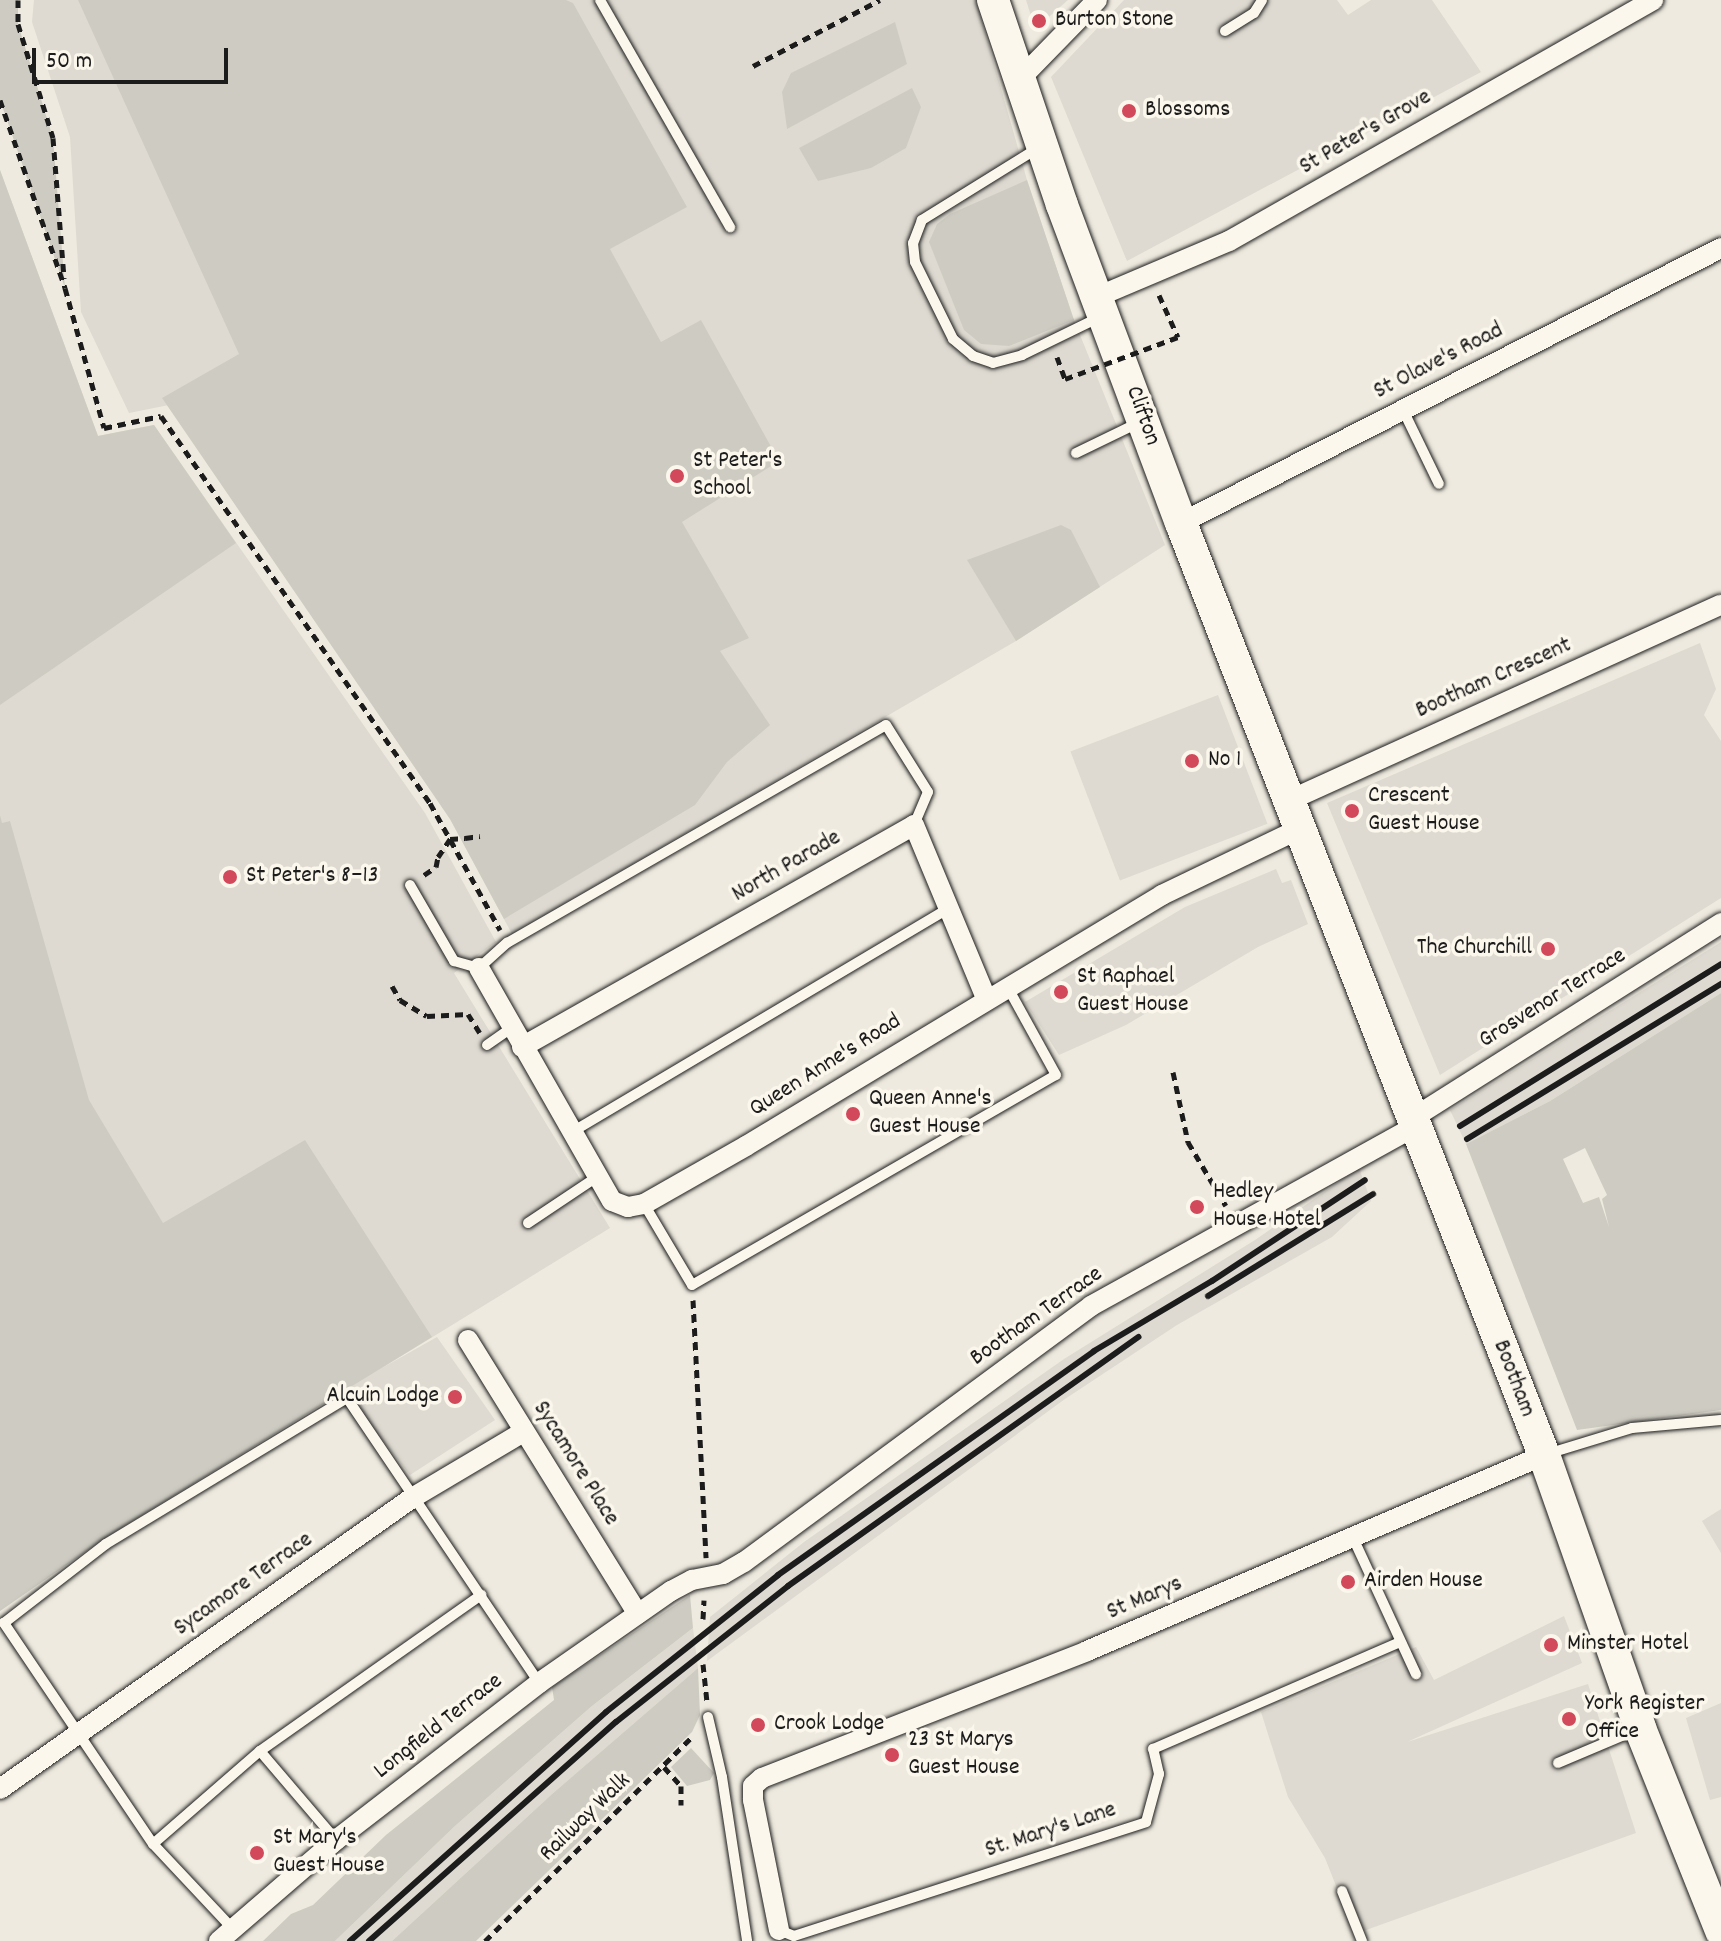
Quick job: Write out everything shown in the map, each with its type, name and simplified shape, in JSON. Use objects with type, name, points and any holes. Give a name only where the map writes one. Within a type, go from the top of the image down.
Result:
[{"type":"main road","name":"Clifton","points":[[993,0],[1041,146],[1293,815]]},
{"type":"main road","name":"Bootham","points":[[1293,815],[1544,1455],[1640,1728],[1721,1931]]},
{"type":"street","points":[[1018,81],[1097,0]]},
{"type":"street","name":"St Peter's Grove","points":[[1100,306],[1229,241],[1653,0]]},
{"type":"street","name":"St Olave's Road","points":[[1181,523],[1721,248]]},
{"type":"street","name":"Bootham Crescent","points":[[1293,815],[1721,605]]},
{"type":"street","name":"Queen Anne's Road","points":[[644,1204],[746,1146],[1293,815]]},
{"type":"street","points":[[914,825],[986,998]]},
{"type":"street","name":"North Parade","points":[[522,1047],[914,825]]},
{"type":"street","name":"Grosvenor Terrace","points":[[1414,1122],[1721,923]]},
{"type":"street","points":[[479,968],[612,1201],[628,1207],[644,1204]]},
{"type":"street","name":"Bootham Terrace","points":[[706,1575],[723,1574],[744,1562],[1091,1306],[1414,1122]]},
{"type":"street","name":"Sycamore Place","points":[[468,1340],[638,1614]]},
{"type":"street","name":"Sycamore Terrace","points":[[0,1789],[412,1498],[523,1432]]},
{"type":"street","name":"St Marys","points":[[779,1930],[753,1800],[753,1786],[762,1778],[1087,1651],[1354,1540],[1544,1455]]},
{"type":"street","name":"Longfield Terrace","points":[[225,1934],[336,1840],[539,1683],[671,1591],[706,1575]]},
{"type":"lane","points":[[600,0],[730,227]]},
{"type":"lane","points":[[1225,31],[1254,13],[1262,0]]},
{"type":"lane","points":[[1041,146],[922,220],[913,243],[915,262],[953,339],[973,356],[993,363],[1022,355],[1100,306]]},
{"type":"lane","points":[[1403,410],[1439,484]]},
{"type":"lane","points":[[1076,453],[1143,420]]},
{"type":"lane","points":[[410,885],[454,961],[479,968],[507,943],[886,725],[928,792],[914,825]]},
{"type":"lane","points":[[572,1132],[949,908]]},
{"type":"lane","points":[[644,1204],[692,1285],[1056,1075],[1007,986]]},
{"type":"lane","points":[[487,1045],[511,1028]]},
{"type":"lane","points":[[528,1223],[597,1177]]},
{"type":"lane","points":[[225,1934],[153,1844],[4,1623],[106,1544],[347,1398],[539,1683]]},
{"type":"lane","points":[[1544,1455],[1632,1428],[1721,1420]]},
{"type":"lane","points":[[1354,1540],[1416,1674]]},
{"type":"lane","points":[[153,1844],[260,1751],[481,1595]]},
{"type":"lane","name":"St. Mary's Lane","points":[[779,1930],[794,1936],[1146,1822],[1159,1774],[1153,1749],[1400,1642]]},
{"type":"lane","points":[[708,1717],[722,1777],[747,1941]]},
{"type":"lane","points":[[1558,1763],[1640,1728]]},
{"type":"lane","points":[[260,1751],[336,1840]]},
{"type":"lane","points":[[1342,1891],[1362,1941]]},
{"type":"path","points":[[18,0],[18,24],[53,138],[65,288]]},
{"type":"path","points":[[753,66],[880,0]]},
{"type":"path","points":[[0,100],[65,288],[104,428],[161,416],[430,803],[507,943]]},
{"type":"path","points":[[1056,355],[1065,379],[1178,337],[1159,296]]},
{"type":"path","points":[[410,885],[436,867],[438,857],[450,839],[480,836]]},
{"type":"path","points":[[392,986],[400,1000],[427,1016],[468,1014],[487,1045]]},
{"type":"path","points":[[1173,1072],[1188,1142],[1236,1224]]},
{"type":"path","points":[[692,1285],[706,1575]]},
{"type":"path","points":[[703,1664],[708,1717]]},
{"type":"path","name":"Railway Walk","points":[[485,1941],[664,1767],[708,1717]]},
{"type":"path","points":[[664,1767],[681,1786],[681,1805]]},
{"type":"shaded area","points":[[0,0],[18,0],[18,24],[53,138],[65,288],[0,100]]},
{"type":"shaded area","name":"St Peter's School","points":[[34,0],[976,0],[1027,180],[1074,320],[1165,545],[1016,641],[512,934],[450,819],[169,405],[129,413],[81,312],[70,137],[32,22]]},
{"type":"shaded area","points":[[78,0],[566,0],[573,3],[687,207],[610,249],[661,342],[701,320],[779,461],[682,522],[749,638],[720,651],[770,725],[727,762],[695,805],[504,919],[450,819],[162,398],[239,354]]},
{"type":"shaded area","points":[[1026,0],[1068,0],[1042,23],[1032,19]]},
{"type":"shaded area","points":[[1124,0],[1337,0],[1348,15],[1371,0],[1432,0],[1481,72],[1127,261],[1051,77]]},
{"type":"shaded area","points":[[895,22],[907,64],[787,129],[782,92],[791,73]]},
{"type":"shaded area","points":[[912,88],[921,107],[906,148],[871,168],[818,181],[799,148]]},
{"type":"shaded area","name":"St Peter's 8–13","points":[[0,170],[98,436],[154,425],[425,813],[496,942],[454,973],[610,1228],[382,1368],[437,1337],[495,1420],[410,1475],[344,1391],[108,1536],[0,1611]]},
{"type":"shaded area","points":[[0,170],[98,436],[154,425],[236,543],[0,705]]},
{"type":"shaded area","points":[[1027,180],[1074,320],[1009,346],[981,344],[964,330],[929,242],[937,224],[950,214]]},
{"type":"shaded area","points":[[1061,525],[1071,530],[1100,587],[1016,641],[967,560]]},
{"type":"shaded area","points":[[1700,643],[1716,689],[1704,715],[1721,741],[1721,898],[1440,1075],[1327,803]]},
{"type":"shaded area","points":[[1218,695],[1267,824],[1120,880],[1070,752]]},
{"type":"shaded area","points":[[0,815],[2,823],[10,821],[89,1100],[163,1223],[305,1140],[432,1337],[108,1536],[0,1611]]},
{"type":"shaded area","points":[[1276,869],[1282,883],[1291,880],[1308,924],[1258,947],[1126,1025],[1059,1055],[1025,1002],[1185,907]]},
{"type":"shaded area","points":[[1721,942],[1721,993],[1550,1101],[1466,1144],[1450,1110]]},
{"type":"shaded area","points":[[1721,993],[1721,1410],[1577,1430],[1466,1144],[1550,1101]],"holes":[[[1585,1148],[1607,1195],[1602,1199],[1609,1227],[1599,1197],[1583,1203],[1563,1159]]]},
{"type":"shaded area","points":[[1359,1168],[1371,1201],[1332,1237],[1177,1325],[1065,1399],[707,1661],[710,1617],[804,1542],[1064,1359],[1255,1240]]},
{"type":"shaded area","points":[[1721,1509],[1721,1553],[1702,1521]]},
{"type":"shaded area","points":[[690,1595],[693,1628],[592,1706],[455,1826],[335,1941],[263,1941],[291,1914],[313,1905],[386,1835],[554,1700],[552,1687]]},
{"type":"shaded area","points":[[1564,1616],[1582,1663],[1407,1742],[1588,1684],[1636,1833],[1355,1934],[1325,1858],[1288,1797],[1261,1712],[1416,1647],[1434,1680]]},
{"type":"shaded area","points":[[693,1628],[698,1668],[552,1794],[392,1941],[335,1941],[455,1826],[592,1706]]},
{"type":"shaded area","points":[[698,1668],[700,1715],[692,1732],[476,1941],[392,1941],[552,1794]]},
{"type":"shaded area","points":[[1721,1703],[1721,1797],[1710,1800],[1686,1718]]},
{"type":"shaded area","points":[[691,1748],[714,1773],[710,1780],[687,1786],[671,1767]]},
{"type":"railway","points":[[1460,1126],[1721,964]]},
{"type":"railway","points":[[1467,1139],[1721,984]]},
{"type":"railway","points":[[350,1941],[606,1712],[778,1575],[1094,1351],[1212,1281],[1365,1180]]},
{"type":"railway","points":[[1208,1296],[1373,1194]]},
{"type":"railway","points":[[369,1941],[616,1722],[788,1586],[1139,1337]]},
{"type":"place","name":"Burton Stone","points":[[1039,21]]},
{"type":"place","name":"Blossoms","points":[[1129,111]]},
{"type":"place","name":"St Peter's School","points":[[677,476]]},
{"type":"place","name":"No 1","points":[[1192,761]]},
{"type":"place","name":"Crescent Guest House","points":[[1352,811]]},
{"type":"place","name":"St Peter's 8–13","points":[[230,877]]},
{"type":"place","name":"The Churchill","points":[[1548,949]]},
{"type":"place","name":"St Raphael Guest House","points":[[1061,992]]},
{"type":"place","name":"Queen Anne's Guest House","points":[[853,1114]]},
{"type":"place","name":"Hedley House Hotel","points":[[1197,1207]]},
{"type":"place","name":"Alcuin Lodge","points":[[455,1397]]},
{"type":"place","name":"Airden House","points":[[1348,1582]]},
{"type":"place","name":"Minster Hotel","points":[[1551,1645]]},
{"type":"place","name":"York Register Office","points":[[1569,1719]]},
{"type":"place","name":"Crook Lodge","points":[[758,1725]]},
{"type":"place","name":"23 St Marys Guest House","points":[[892,1755]]},
{"type":"place","name":"St Mary's Guest House","points":[[257,1853]]}]
